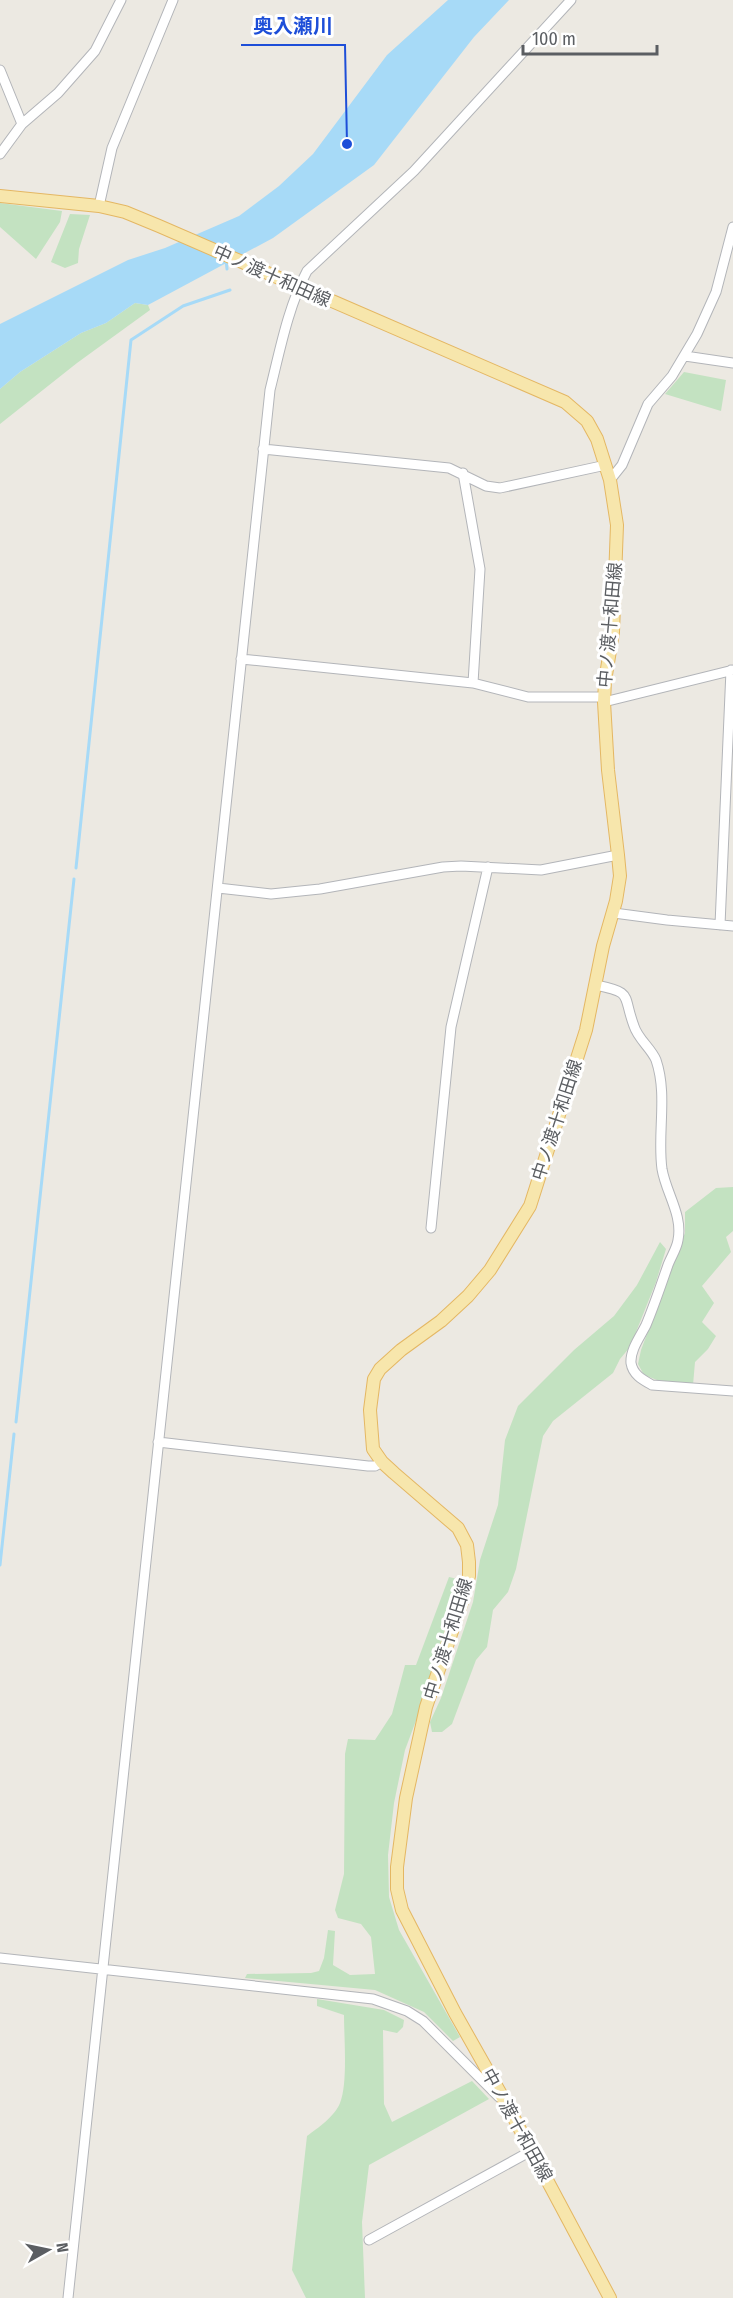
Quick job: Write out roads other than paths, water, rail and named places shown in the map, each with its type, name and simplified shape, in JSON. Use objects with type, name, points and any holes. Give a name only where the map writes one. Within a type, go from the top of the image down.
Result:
[{"type":"main road","name":"中ノ渡十和田線","points":[[0,196],[99,206],[125,212],[565,402],[587,422],[597,439],[606,465],[617,538],[614,632],[604,681],[604,699],[608,770],[620,876],[614,913],[603,946],[586,1030],[530,1206],[522,1222],[490,1270],[468,1296],[441,1321],[390,1359],[374,1379],[370,1410],[372,1442],[382,1462],[458,1528],[467,1545],[469,1576],[450,1642],[426,1707],[406,1798],[397,1867],[397,1889],[406,1922],[610,2298]]},
{"type":"street","points":[[0,154],[22,124],[58,93],[95,51],[121,0]]},
{"type":"street","points":[[99,206],[112,147],[172,0]]},
{"type":"street","points":[[68,2298],[270,390],[299,287],[308,271],[414,171],[571,0]]},
{"type":"street","points":[[0,70],[22,124]]},
{"type":"street","points":[[610,480],[622,465],[648,404],[672,376],[697,334],[716,292],[733,227]]},
{"type":"street","points":[[685,356],[733,363]]},
{"type":"street","points":[[263,449],[448,468],[463,473],[486,486],[500,488],[606,465]]},
{"type":"street","points":[[463,473],[480,569],[473,683]]},
{"type":"street","points":[[241,659],[473,683],[528,697],[604,699],[732,670],[720,925]]},
{"type":"street","points":[[218,888],[271,894],[320,889],[443,867],[541,870],[618,855]]},
{"type":"street","points":[[431,1228],[451,1027],[488,867]]},
{"type":"street","points":[[614,913],[733,926]]},
{"type":"street","points":[[596,985],[620,990],[626,995],[634,1027],[655,1059],[660,1077],[660,1158],[663,1178],[679,1225],[678,1241],[646,1325],[633,1350],[631,1362],[634,1371],[641,1379],[652,1385],[733,1391]]},
{"type":"street","points":[[158,1442],[368,1466],[375,1466],[382,1462]]},
{"type":"street","points":[[0,1958],[374,1999],[407,2011],[423,2021],[507,2105]]},
{"type":"street","points":[[369,2240],[531,2151]]},
{"type":"water","points":[[448,0],[509,0],[474,37],[374,165],[273,238],[148,305],[135,303],[106,323],[81,333],[20,372],[0,389],[0,324],[128,260],[165,248],[239,216],[279,186],[313,154],[387,55]]},
{"type":"waterway","points":[[226,260],[227,269]]},
{"type":"waterway","points":[[76,868],[131,340],[183,306],[230,290]]},
{"type":"waterway","points":[[16,1422],[74,879]]},
{"type":"waterway","points":[[0,1565],[14,1434]]},
{"type":"place","name":"奥入瀬川","points":[[347,144]]}]
